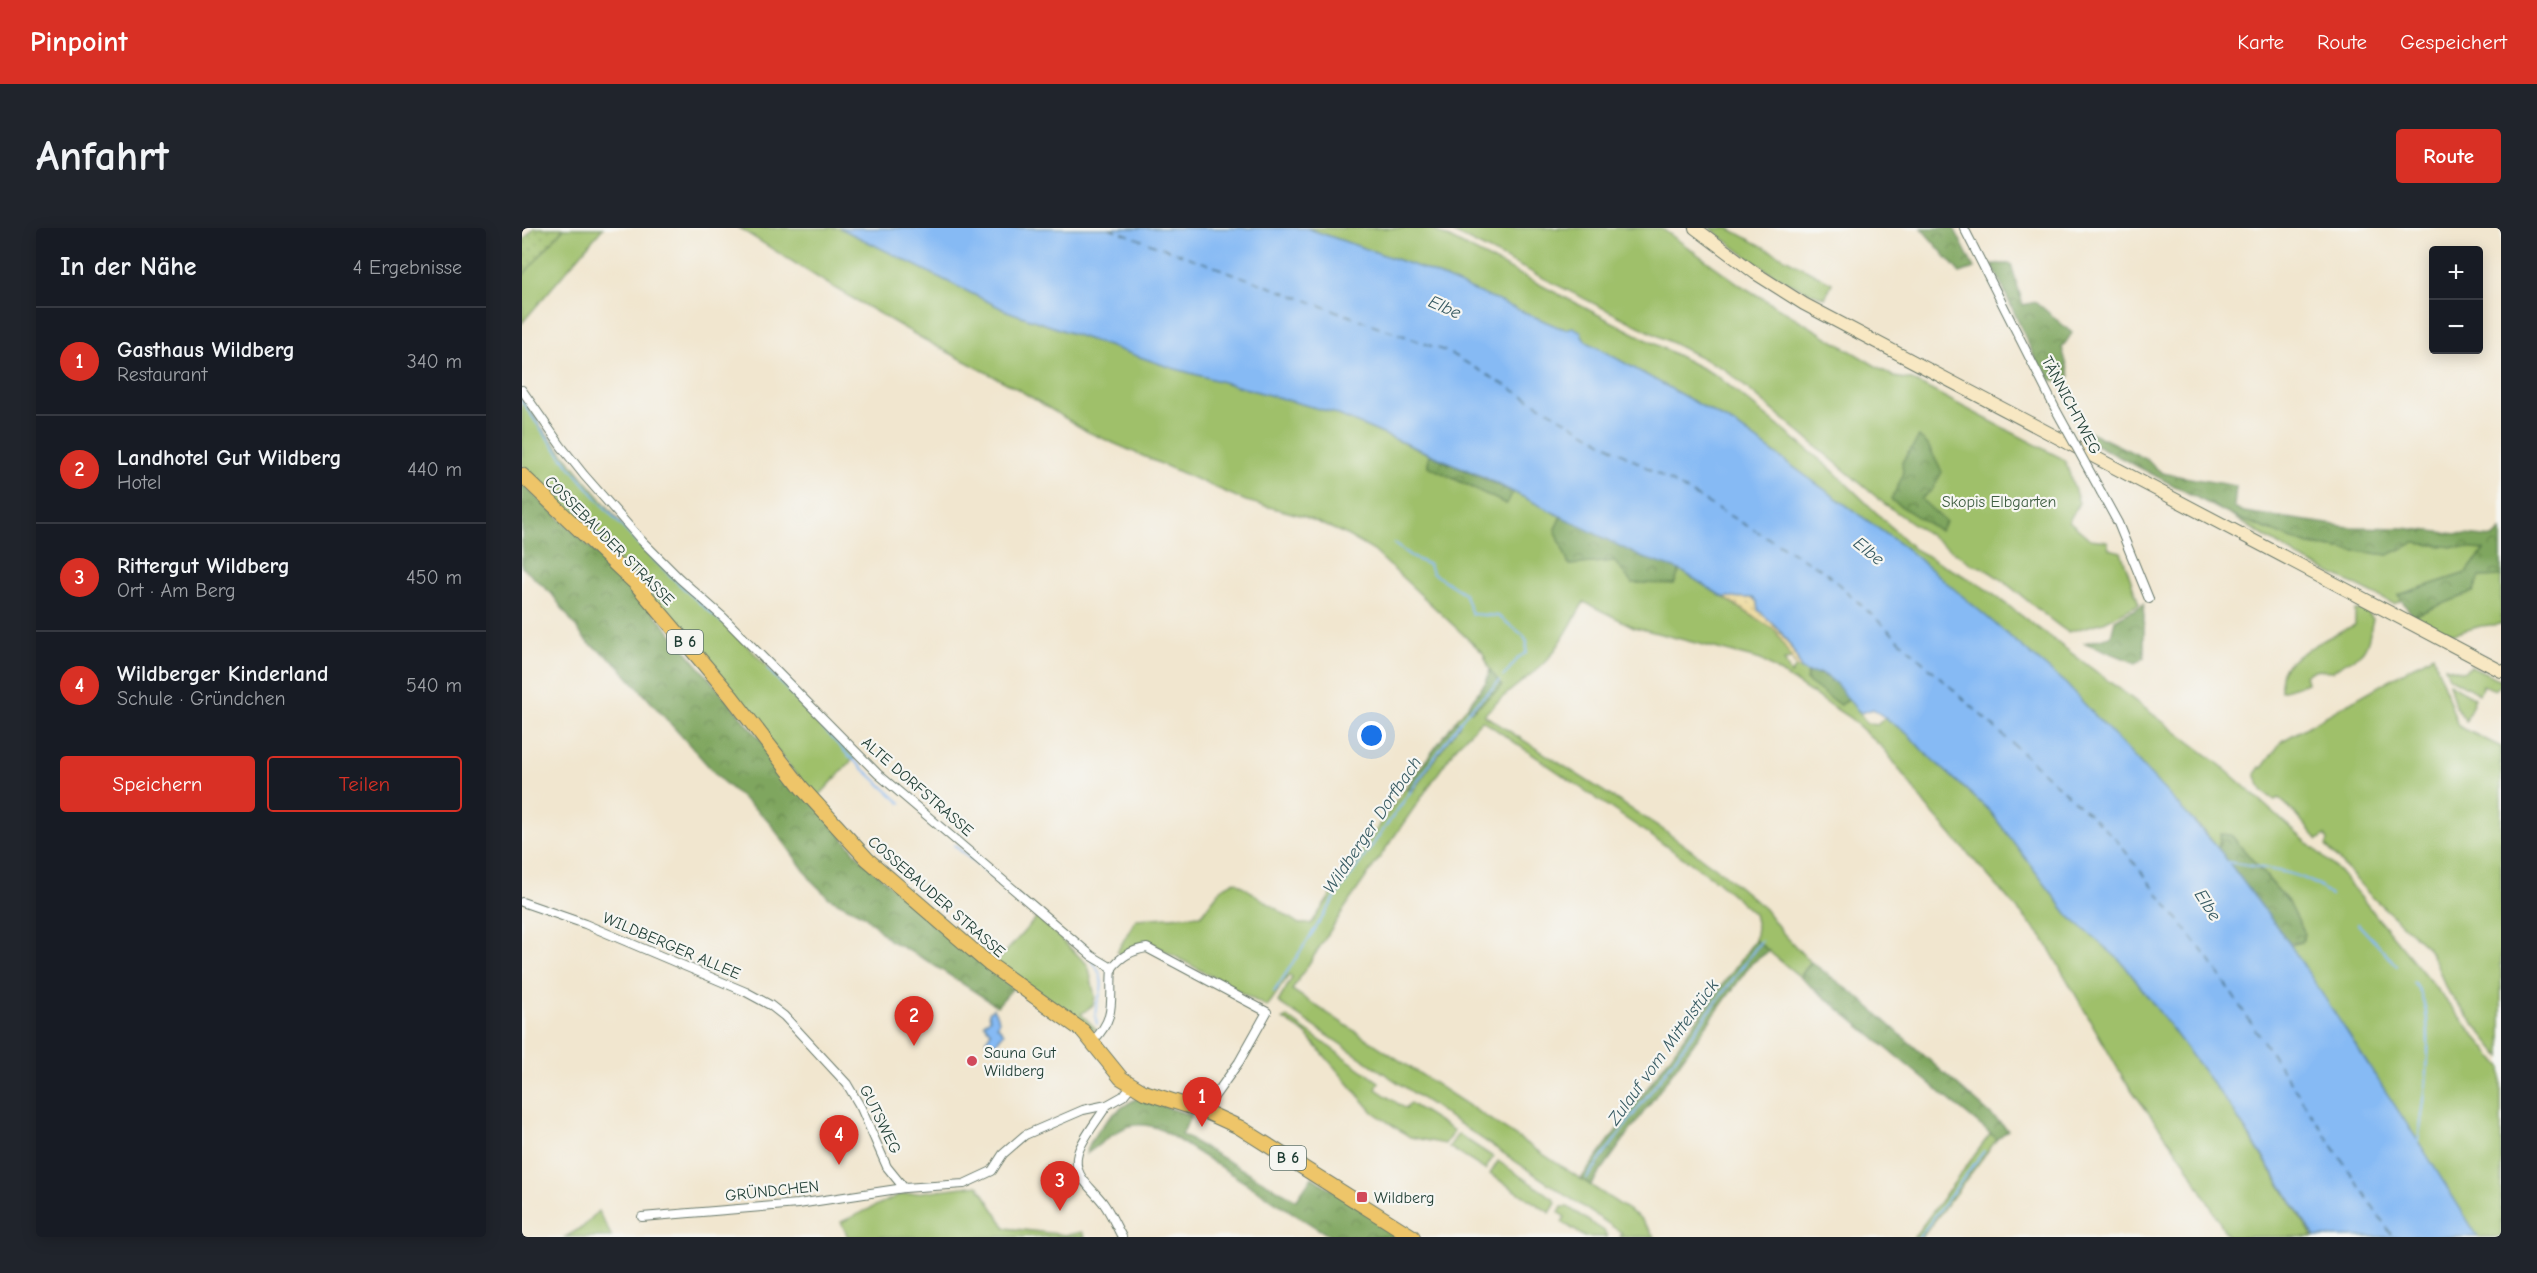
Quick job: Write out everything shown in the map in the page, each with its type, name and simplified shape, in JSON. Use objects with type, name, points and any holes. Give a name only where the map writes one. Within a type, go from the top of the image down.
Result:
[{"type":"main road","points":[[1695,228],[1755,273],[1804,304],[2501,671]]},
{"type":"main road","name":"COSSEBAUDER STRASSE","points":[[522,476],[636,584],[731,696],[802,788],[867,859],[989,964],[1073,1022],[1093,1041],[1109,1065],[1131,1086],[1159,1098],[1204,1111],[1239,1127],[1413,1237]]},
{"type":"street","name":"TÄNNICHTWEG","points":[[1964,228],[2056,410],[2118,524],[2149,598]]},
{"type":"street","name":"ALTE DORFSTRASSE","points":[[522,390],[561,446],[642,541],[724,618],[855,752],[1092,956],[1112,968]]},
{"type":"street","name":"WILDBERGER ALLEE","points":[[522,902],[585,924],[747,992],[770,1005],[800,1033]]},
{"type":"street","points":[[1093,1041],[1102,1031],[1112,1010],[1110,1000],[1112,968],[1118,960],[1134,950],[1147,948],[1267,1012],[1239,1062],[1204,1111]]},
{"type":"street","name":"GUTSWEG","points":[[800,1033],[856,1097],[887,1167],[904,1188]]},
{"type":"street","points":[[904,1188],[964,1184],[992,1172],[1003,1154],[1025,1135],[1083,1110],[1107,1105],[1123,1096],[1131,1086]]},
{"type":"street","points":[[1107,1105],[1077,1154],[1077,1167],[1082,1179],[1104,1204],[1122,1237]]},
{"type":"street","name":"GRÜNDCHEN","points":[[642,1217],[787,1205],[904,1188]]},
{"type":"green space","points":[[534,228],[564,228],[522,276],[522,242]]},
{"type":"green space","points":[[564,228],[603,228],[522,323],[522,276]]},
{"type":"green space","points":[[739,228],[840,228],[1007,311],[1169,367],[1334,413],[1429,454],[1428,466],[1506,504],[1513,492],[1561,516],[1555,529],[1569,565],[1614,561],[1674,584],[1680,570],[1776,631],[1792,659],[1784,660],[1791,674],[1796,667],[1808,673],[1806,680],[1840,705],[1850,699],[1866,723],[1877,725],[1885,718],[1909,735],[1923,751],[1990,811],[2069,916],[2122,962],[2234,1112],[2313,1237],[2228,1237],[2185,1162],[2125,1081],[2043,938],[1926,806],[1885,750],[1850,718],[1761,660],[1634,627],[1584,602],[1560,643],[1542,665],[1484,715],[1658,826],[1724,874],[1765,909],[1783,933],[1810,962],[1800,977],[1755,940],[1757,927],[1754,914],[1717,881],[1482,720],[1457,746],[1348,903],[1292,990],[1639,1217],[1655,1237],[1620,1237],[1622,1233],[1278,1002],[1292,978],[1289,975],[1267,1007],[1151,943],[1137,944],[1120,955],[1117,952],[1136,919],[1201,915],[1222,888],[1235,881],[1299,924],[1311,924],[1406,787],[1412,792],[1459,724],[1456,720],[1467,707],[1472,711],[1502,686],[1490,670],[1483,653],[1374,551],[1345,534],[1303,516],[1246,501],[1088,432],[1016,388],[925,340],[833,287]]},
{"type":"green space","points":[[1306,228],[1430,228],[1717,376],[1830,468],[1914,549],[1982,586],[2219,764],[2340,872],[2501,1067],[2501,1237],[2478,1237],[2287,946],[2302,942],[2305,934],[2289,903],[2231,835],[2221,835],[2218,848],[2202,829],[1908,550],[1734,424],[1587,342],[1581,334],[1558,327],[1424,269]]},
{"type":"green space","name":"Skopis Elbgarten","points":[[1444,228],[1661,228],[1742,286],[1894,377],[1912,380],[2065,460],[2079,503],[2069,521],[2090,539],[2107,541],[2109,549],[2121,552],[2139,604],[2104,622],[2068,632],[2005,583],[1981,567],[1973,565],[1886,505],[1724,369]]},
{"type":"green space","points":[[1710,228],[1728,228],[1832,283],[1825,298],[1794,286],[1764,269]]},
{"type":"green space","points":[[1921,228],[1954,228],[1974,268],[1960,273]]},
{"type":"green space","points":[[1992,264],[2011,264],[2023,305],[2036,302],[2072,333],[2062,348],[2070,376],[2061,382],[2044,378]]},
{"type":"green space","points":[[522,396],[542,428],[639,545],[725,623],[855,757],[816,799],[639,581],[522,465]]},
{"type":"green space","points":[[2088,431],[2146,459],[2162,473],[2236,486],[2234,507],[2244,512],[2349,527],[2403,528],[2493,538],[2501,531],[2501,576],[2480,577],[2473,592],[2413,616],[2398,595],[2466,573],[2484,550],[2414,543],[2388,555],[2309,545],[2232,516],[2087,440]]},
{"type":"green space","points":[[1919,437],[1928,445],[1942,472],[1932,490],[1921,499],[1946,522],[1940,531],[1891,500],[1903,475],[1902,462]]},
{"type":"green space","points":[[1429,454],[1513,492],[1506,504],[1428,466]]},
{"type":"green space","points":[[522,483],[633,588],[860,858],[948,938],[1013,988],[997,1006],[926,960],[889,940],[864,915],[829,898],[812,881],[767,819],[721,780],[615,662],[586,641],[552,594],[522,567]]},
{"type":"green space","points":[[1561,516],[1641,556],[1680,570],[1674,584],[1632,583],[1614,561],[1569,565],[1555,529]]},
{"type":"green space","points":[[2232,516],[2309,545],[2388,555],[2414,543],[2484,550],[2466,573],[2399,595],[2402,600],[2394,604],[2298,557]]},
{"type":"green space","points":[[2501,576],[2501,624],[2481,626],[2453,634],[2413,616],[2473,592],[2480,577]]},
{"type":"green space","points":[[2144,604],[2144,658],[2136,663],[2085,643],[2111,636],[2115,620]]},
{"type":"green space","points":[[2355,610],[2365,610],[2373,619],[2367,643],[2362,652],[2333,671],[2314,670],[2305,675],[2307,683],[2281,691],[2281,674],[2286,666],[2315,645],[2355,625]]},
{"type":"green space","points":[[2433,655],[2458,726],[2501,747],[2501,1057],[2446,989],[2436,962],[2427,947],[2370,895],[2326,846],[2328,840],[2325,835],[2318,840],[2283,802],[2263,792],[2255,774],[2282,741]]},
{"type":"green space","points":[[2471,666],[2501,680],[2501,685],[2495,690],[2483,685],[2479,694],[2449,677],[2445,667],[2463,672]]},
{"type":"green space","points":[[1490,670],[1502,686],[1471,711],[1467,707],[1486,682]]},
{"type":"green space","points":[[1808,673],[1827,677],[1837,684],[1850,699],[1840,705],[1806,680]]},
{"type":"green space","points":[[2449,683],[2475,698],[2466,721],[2455,706]]},
{"type":"green space","points":[[1456,720],[1460,724],[1412,792],[1406,787]]},
{"type":"green space","points":[[2221,834],[2231,835],[2289,903],[2305,934],[2302,942],[2289,943],[2218,848]]},
{"type":"green space","points":[[1037,917],[1086,963],[1095,997],[1093,1005],[1081,1014],[1097,1030],[1088,1029],[1075,1017],[996,963]]},
{"type":"green space","points":[[1755,940],[1769,951],[1751,964],[1591,1185],[1581,1179]]},
{"type":"green space","points":[[1811,962],[1857,996],[2008,1130],[1997,1139],[1800,977]]},
{"type":"green space","points":[[1287,1017],[1379,1082],[1376,1089],[1406,1109],[1410,1103],[1454,1131],[1445,1144],[1410,1137],[1373,1112],[1305,1033],[1283,1019]]},
{"type":"green space","points":[[1138,1098],[1191,1115],[1182,1135],[1296,1200],[1312,1177],[1406,1237],[1331,1237],[1162,1130],[1150,1126],[1139,1125],[1121,1129],[1086,1154],[1089,1145],[1106,1121]]},
{"type":"green space","points":[[1991,1133],[1997,1139],[1922,1237],[1914,1237]]},
{"type":"green space","points":[[1458,1134],[1493,1157],[1485,1170],[1449,1147]]},
{"type":"green space","points":[[1498,1161],[1554,1199],[1556,1203],[1550,1213],[1490,1174]]},
{"type":"green space","points":[[978,1185],[1006,1228],[1067,1235],[1082,1232],[1085,1237],[848,1237],[841,1222],[899,1195]]},
{"type":"green space","points":[[1562,1207],[1568,1207],[1604,1231],[1607,1237],[1585,1237],[1562,1222],[1565,1217],[1559,1213]]},
{"type":"green space","points":[[598,1211],[612,1237],[565,1237],[583,1227]]},
{"type":"sand","points":[[1723,597],[1753,598],[1757,601],[1758,610],[1784,637],[1802,670],[1796,667],[1776,631]]},
{"type":"water","name":"Elbe","points":[[840,228],[1306,228],[1424,269],[1558,327],[1566,329],[1573,327],[1580,331],[1587,342],[1734,424],[1908,550],[2066,684],[2218,848],[2289,943],[2478,1237],[2315,1237],[2234,1112],[2122,962],[2069,916],[1990,811],[1923,751],[1909,735],[1873,709],[1861,713],[1839,687],[1823,674],[1806,672],[1801,669],[1789,643],[1775,625],[1758,610],[1757,602],[1753,598],[1723,597],[1680,570],[1641,557],[1486,478],[1334,413],[1169,367],[1007,311]]},
{"type":"water","points":[[993,1008],[999,1020],[997,1025],[1004,1033],[995,1044],[989,1045],[986,1041],[991,1032],[984,1023],[990,1019],[989,1012]]},
{"type":"waterway","points":[[522,400],[550,441],[604,507],[661,567],[723,623]]},
{"type":"waterway","name":"Wildberger Dorfbach","points":[[1393,543],[1412,557],[1429,565],[1432,573],[1464,593],[1472,614],[1498,616],[1523,635],[1527,642],[1526,653],[1519,657],[1503,677]]},
{"type":"waterway","points":[[767,668],[848,755],[901,803]]},
{"type":"waterway","name":"Wildberger Dorfbach","points":[[1274,992],[1337,895],[1467,712],[1500,681]]},
{"type":"waterway","points":[[954,845],[1022,902]]},
{"type":"waterway","points":[[2228,862],[2296,876],[2321,887],[2331,896]]},
{"type":"waterway","points":[[2358,924],[2397,966]]},
{"type":"waterway","name":"Zulauf vom Mittelstück","points":[[1587,1178],[1761,941]]},
{"type":"waterway","points":[[1092,960],[1098,971],[1102,988],[1096,1007],[1097,1024]]},
{"type":"waterway","points":[[2414,983],[2422,996],[2428,1036],[2426,1083],[2418,1141]]},
{"type":"waterway","points":[[1919,1237],[1984,1151]]},
{"type":"ferry route","points":[[1109,228],[1448,352],[1823,570],[2115,838],[2210,961],[2393,1237]]},
{"type":"place","name":"Landhotel Gut Wildberg","points":[[914,1046]]},
{"type":"place","name":"Sauna Gut Wildberg","points":[[972,1061]]},
{"type":"place","name":"Gasthaus Wildberg","points":[[1202,1127]]},
{"type":"place","name":"Wildberger Kinderland","points":[[839,1165]]},
{"type":"place","name":"Wildberg","points":[[1362,1197]]},
{"type":"place","name":"Rittergut Wildberg","points":[[1060,1211]]}]
